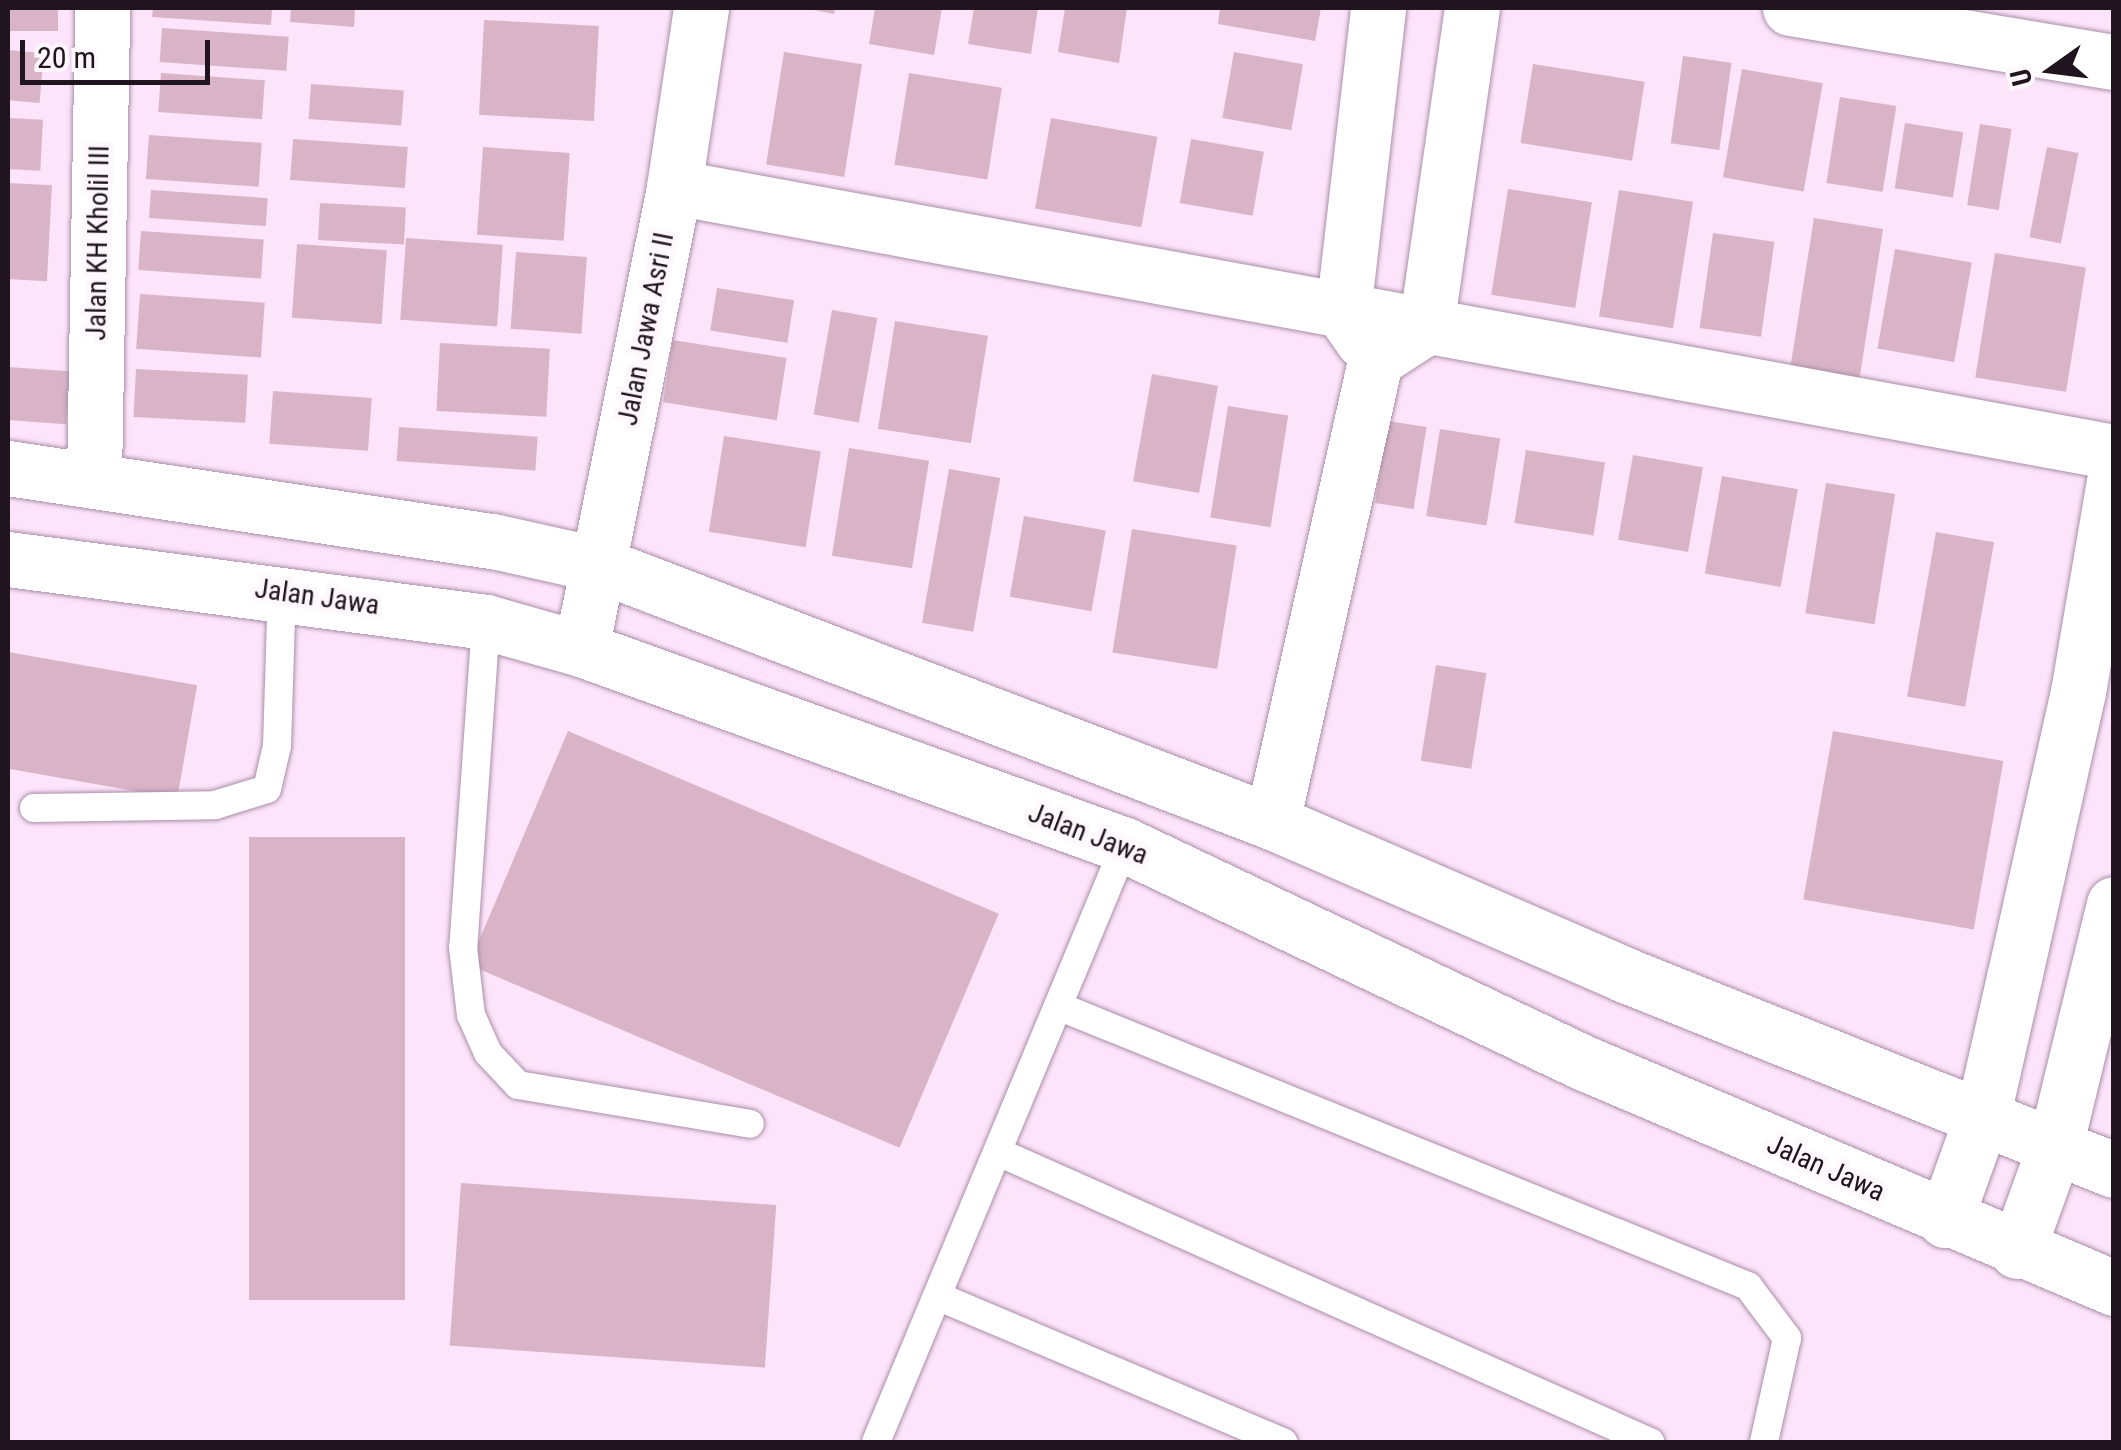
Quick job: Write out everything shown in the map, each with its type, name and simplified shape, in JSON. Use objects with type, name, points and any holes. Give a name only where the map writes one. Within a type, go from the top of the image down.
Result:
[{"type":"street","name":"Jalan KH Kholil III","points":[[94,478],[102,8]]},
{"type":"street","name":"Jalan Jawa Asri II","points":[[581,649],[674,187],[700,8]]},
{"type":"street","points":[[1376,360],[1343,312],[1378,8]]},
{"type":"street","points":[[1272,822],[1376,360],[1426,327],[1472,8]]},
{"type":"street","points":[[1790,8],[2114,62]]},
{"type":"street","points":[[674,187],[2114,452]]},
{"type":"street","points":[[8,468],[94,478],[600,564],[1272,822],[1625,975],[1983,1114],[2114,1170]]},
{"type":"street","points":[[1945,1220],[1983,1114],[2096,695],[2114,482]]},
{"type":"street","name":"Jalan Jawa","points":[[8,559],[282,590],[486,622],[581,649],[1124,846],[1582,1062],[1945,1220],[2114,1288]]},
{"type":"street","points":[[2017,1250],[2055,1146],[2114,904]]},
{"type":"lane","points":[[34,808],[215,805],[267,789],[277,746],[282,590]]},
{"type":"lane","points":[[486,622],[463,948],[471,1015],[488,1053],[518,1085],[750,1124]]},
{"type":"lane","points":[[876,1442],[1124,846]]},
{"type":"lane","points":[[1058,1006],[1748,1286],[1787,1338],[1764,1442]]},
{"type":"lane","points":[[998,1152],[1650,1442]]},
{"type":"lane","points":[[937,1296],[1283,1442]]},
{"type":"building","points":[[8,8],[58,8],[58,31],[8,31]]},
{"type":"building","points":[[153,8],[272,8],[271,25],[152,17]]},
{"type":"building","points":[[291,8],[355,8],[354,27],[290,22]]},
{"type":"building","points":[[805,8],[835,8],[834,14]]},
{"type":"building","points":[[875,8],[942,8],[934,55],[869,44]]},
{"type":"building","points":[[974,8],[1038,8],[1031,54],[968,44]]},
{"type":"building","points":[[1065,8],[1127,8],[1119,63],[1058,52]]},
{"type":"building","points":[[1220,8],[1321,8],[1315,41],[1218,24]]},
{"type":"building","points":[[484,20],[599,26],[594,121],[479,115]]},
{"type":"building","points":[[162,28],[289,37],[286,71],[160,62]]},
{"type":"building","points":[[8,50],[44,53],[40,103],[8,100]]},
{"type":"building","points":[[784,52],[862,64],[844,177],[766,165]]},
{"type":"building","points":[[1234,52],[1303,64],[1291,130],[1222,118]]},
{"type":"building","points":[[1683,56],[1732,63],[1719,150],[1671,143]]},
{"type":"building","points":[[1533,64],[1645,82],[1632,161],[1520,143]]},
{"type":"building","points":[[1742,69],[1823,83],[1804,192],[1723,177]]},
{"type":"building","points":[[161,73],[265,80],[262,119],[158,112]]},
{"type":"building","points":[[909,73],[1002,88],[987,180],[894,165]]},
{"type":"building","points":[[311,84],[404,90],[401,125],[309,119]]},
{"type":"building","points":[[1840,97],[1896,106],[1883,192],[1826,183]]},
{"type":"building","points":[[8,118],[43,120],[40,171],[8,169]]},
{"type":"building","points":[[1051,118],[1157,137],[1141,227],[1035,209]]},
{"type":"building","points":[[1905,123],[1963,132],[1953,197],[1895,188]]},
{"type":"building","points":[[1980,124],[2012,129],[1999,210],[1967,205]]},
{"type":"building","points":[[149,135],[262,143],[259,187],[146,179]]},
{"type":"building","points":[[293,139],[408,147],[405,188],[290,180]]},
{"type":"building","points":[[1191,139],[1264,152],[1253,216],[1180,203]]},
{"type":"building","points":[[483,147],[570,153],[564,241],[477,235]]},
{"type":"building","points":[[2047,147],[2078,153],[2061,243],[2029,237]]},
{"type":"building","points":[[8,183],[52,185],[47,281],[8,279]]},
{"type":"building","points":[[1508,189],[1592,202],[1575,308],[1491,295]]},
{"type":"building","points":[[151,190],[268,198],[266,226],[149,218]]},
{"type":"building","points":[[1619,190],[1693,202],[1673,328],[1599,316]]},
{"type":"building","points":[[320,203],[406,208],[404,244],[318,240]]},
{"type":"building","points":[[1814,218],[1883,229],[1859,382],[1790,371]]},
{"type":"building","points":[[141,231],[264,240],[261,278],[138,270]]},
{"type":"building","points":[[1713,233],[1774,242],[1761,337],[1700,328]]},
{"type":"building","points":[[406,238],[503,245],[497,327],[400,320]]},
{"type":"building","points":[[297,244],[387,250],[382,324],[292,318]]},
{"type":"building","points":[[1895,249],[1972,263],[1954,362],[1877,348]]},
{"type":"building","points":[[516,252],[587,257],[581,334],[511,329]]},
{"type":"building","points":[[1995,253],[2086,267],[2066,392],[1975,377]]},
{"type":"building","points":[[717,288],[794,300],[787,343],[710,330]]},
{"type":"building","points":[[140,294],[265,303],[261,358],[136,349]]},
{"type":"building","points":[[832,310],[877,318],[859,422],[814,414]]},
{"type":"building","points":[[895,321],[988,336],[971,443],[878,429]]},
{"type":"building","points":[[673,340],[787,358],[777,420],[663,402]]},
{"type":"building","points":[[440,343],[550,349],[546,417],[436,411]]},
{"type":"building","points":[[8,367],[70,371],[66,424],[8,420]]},
{"type":"building","points":[[136,369],[248,375],[245,423],[133,417]]},
{"type":"building","points":[[1152,374],[1218,386],[1199,493],[1133,481]]},
{"type":"building","points":[[273,391],[372,398],[368,451],[269,444]]},
{"type":"building","points":[[1228,406],[1288,416],[1271,527],[1210,518]]},
{"type":"building","points":[[1388,421],[1427,427],[1414,509],[1375,503]]},
{"type":"building","points":[[399,427],[538,437],[535,471],[397,461]]},
{"type":"building","points":[[1440,429],[1500,439],[1486,525],[1426,516]]},
{"type":"building","points":[[724,436],[821,451],[806,547],[709,532]]},
{"type":"building","points":[[849,448],[929,461],[912,568],[832,556]]},
{"type":"building","points":[[1526,450],[1605,463],[1593,536],[1514,523]]},
{"type":"building","points":[[1633,455],[1703,467],[1688,552],[1618,540]]},
{"type":"building","points":[[949,469],[1000,478],[973,632],[922,623]]},
{"type":"building","points":[[1722,476],[1798,489],[1781,587],[1705,573]]},
{"type":"building","points":[[1826,483],[1895,494],[1874,624],[1805,613]]},
{"type":"building","points":[[1024,516],[1106,530],[1091,611],[1010,597]]},
{"type":"building","points":[[1132,529],[1237,546],[1217,669],[1112,652]]},
{"type":"building","points":[[1936,532],[1994,542],[1965,707],[1907,696]]},
{"type":"building","points":[[8,652],[197,685],[177,799],[8,769]]},
{"type":"building","points":[[1436,665],[1486,673],[1471,769],[1421,761]]},
{"type":"building","points":[[568,731],[999,914],[900,1148],[469,965]]},
{"type":"building","points":[[1833,731],[2003,761],[1974,929],[1803,899]]},
{"type":"building","points":[[249,837],[405,837],[405,1300],[249,1300]]},
{"type":"building","points":[[461,1183],[776,1205],[765,1368],[450,1346]]}]
